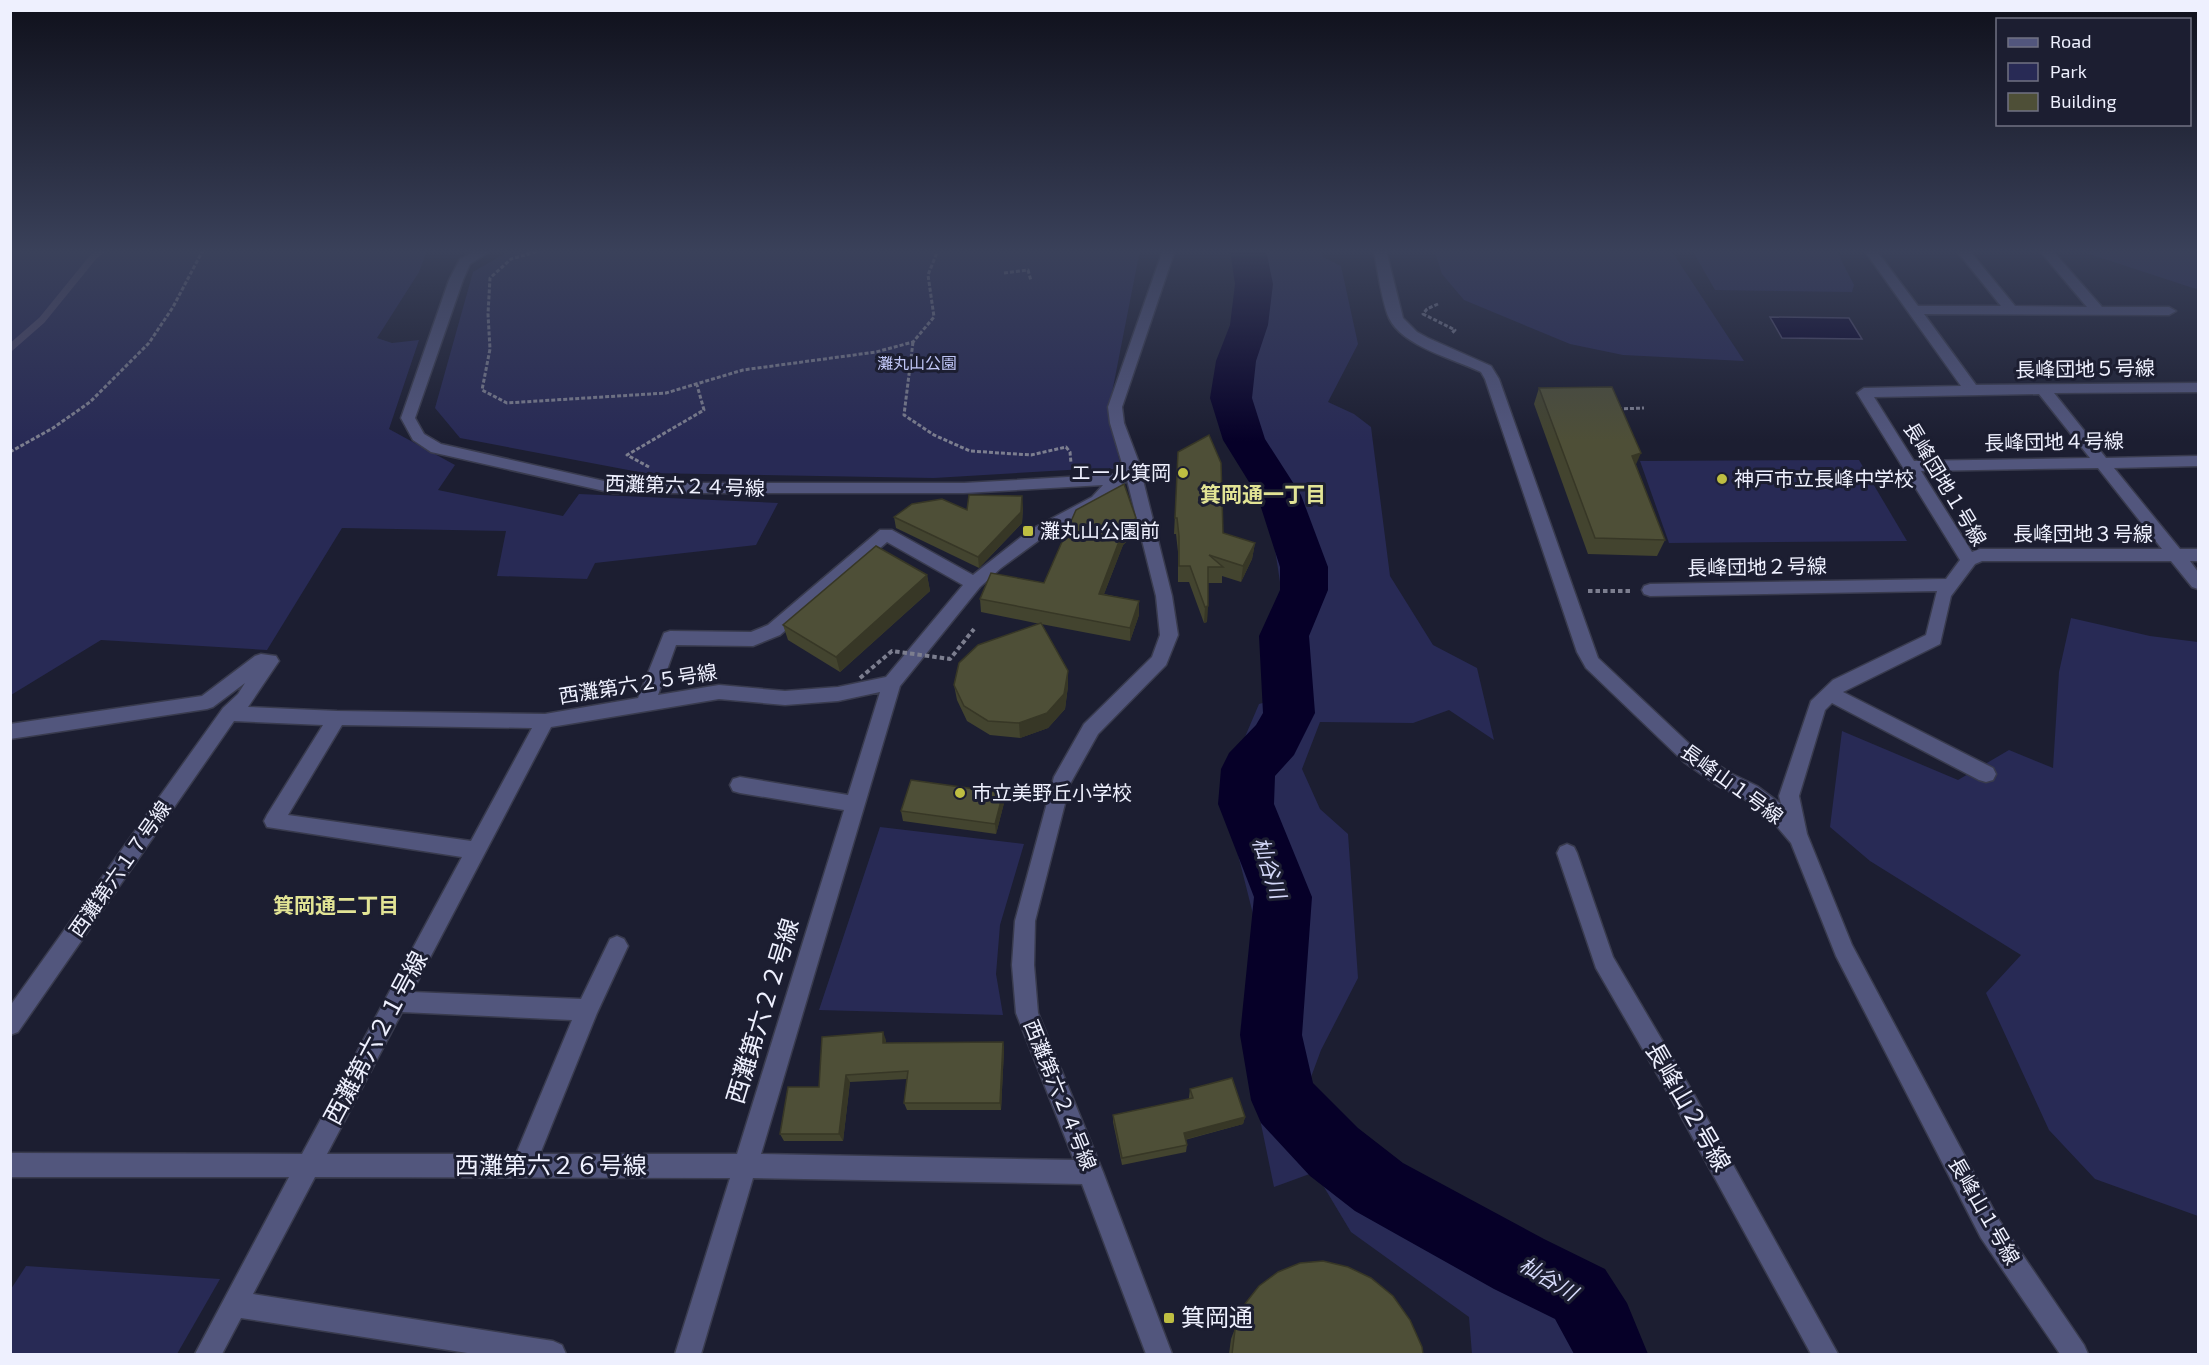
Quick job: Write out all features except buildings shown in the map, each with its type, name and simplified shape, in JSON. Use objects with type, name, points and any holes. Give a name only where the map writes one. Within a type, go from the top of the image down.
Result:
[{"type":"street","name":"西灘第六２４号線","points":[[445,314],[408,418],[418,437],[436,448],[613,488],[964,488],[1124,478]]},
{"type":"street","name":"西灘第六２４号線","points":[[1147,314],[1115,407],[1117,423],[1130,460],[1124,478],[1164,596],[1169,635],[1160,660],[1091,729],[1061,783],[1025,921],[1023,965],[1027,1013],[1091,1172],[1159,1354]]},
{"type":"street","name":"長峰山１号線","points":[[1395,314],[1400,326],[1417,338],[1486,369],[1492,379],[1586,652],[1601,673],[1691,757],[1725,780],[1750,792],[1776,811],[1799,838],[1843,948],[1984,1219],[2074,1354]]},
{"type":"street","points":[[1917,314],[1972,390]]},
{"type":"street","name":"長峰団地５号線","points":[[1972,390],[2199,387]]},
{"type":"street","points":[[2043,389],[2199,583]]},
{"type":"street","name":"長峰団地１号線","points":[[1799,838],[1789,796],[1817,706],[1839,685],[1934,639],[1943,595],[1969,560],[1864,393],[1972,390]]},
{"type":"street","name":"長峰団地４号線","points":[[1910,466],[2199,461]]},
{"type":"street","points":[[892,683],[974,584],[995,564],[1036,534],[1098,501],[1124,478]]},
{"type":"street","points":[[645,705],[670,638],[753,639],[774,630],[886,534],[974,584]]},
{"type":"street","name":"長峰団地３号線","points":[[1969,560],[1980,555],[2199,555]]},
{"type":"street","name":"長峰団地２号線","points":[[1650,590],[1950,585]]},
{"type":"street","name":"西灘第六１７号線","points":[[10,732],[207,702],[261,661],[270,662],[244,699],[229,713],[10,1025]]},
{"type":"street","name":"西灘第六２５号線","points":[[229,713],[337,718],[545,721],[719,692],[785,698],[838,694],[892,683]]},
{"type":"street","name":"西灘第六２２号線","points":[[688,1354],[892,683]]},
{"type":"street","points":[[1830,694],[1986,774]]},
{"type":"street","points":[[337,718],[274,821],[476,850]]},
{"type":"street","name":"西灘第六２１号線","points":[[208,1354],[545,721]]},
{"type":"street","points":[[740,785],[855,804]]},
{"type":"street","name":"長峰山２号線","points":[[1567,853],[1604,961],[1690,1110],[1825,1354]]},
{"type":"street","points":[[523,1166],[587,1010],[617,945]]},
{"type":"street","points":[[395,1000],[587,1010]]},
{"type":"street","name":"西灘第六２６号線","points":[[10,1165],[744,1166],[1091,1172]]},
{"type":"street","points":[[234,1304],[553,1354]]},
{"type":"path","points":[[10,452],[53,428],[90,402],[149,343],[169,314]]},
{"type":"path","points":[[488,314],[490,350],[482,390],[507,403],[666,393],[743,370],[876,352],[913,342]]},
{"type":"path","points":[[934,314],[934,317],[913,342],[904,415],[934,435],[969,451],[1031,455],[1066,447],[1070,452],[1071,466]]},
{"type":"path","points":[[1423,314],[1455,330],[1438,347]]},
{"type":"path","points":[[690,489],[627,455],[704,410],[697,385]]},
{"type":"path","points":[[1609,409],[1644,408]]},
{"type":"path","points":[[1565,591],[1650,590]]},
{"type":"path","points":[[860,678],[892,651],[950,659],[974,629]]},
{"type":"green space","points":[[11,314],[392,314],[377,338],[392,343],[419,340],[389,429],[455,465],[438,490],[563,516],[579,494],[778,503],[756,545],[595,563],[587,579],[497,576],[506,531],[342,528],[267,650],[101,640],[11,695]]},
{"type":"green space","name":"灘丸山公園","points":[[461,314],[1127,314],[1108,413],[1120,463],[1114,469],[934,478],[644,473],[460,438],[435,408]]},
{"type":"green space","points":[[1240,314],[1351,314],[1358,344],[1328,402],[1354,414],[1371,427],[1390,576],[1433,645],[1477,668],[1494,740],[1449,710],[1413,723],[1320,722],[1302,769],[1320,809],[1348,834],[1358,978],[1321,1050],[1304,1096],[1300,1144],[1364,1197],[1444,1199],[1545,1250],[1595,1325],[1601,1354],[1472,1354],[1469,1317],[1351,1232],[1315,1172],[1274,1187],[1241,1027],[1256,926],[1222,791],[1259,704],[1301,693],[1301,659],[1291,655],[1270,516],[1228,437],[1221,407]]},
{"type":"green space","points":[[1497,314],[1713,314],[1744,361],[1623,355],[1570,344]]},
{"type":"green space","points":[[1859,460],[1907,541],[1669,543],[1640,461]]},
{"type":"green space","points":[[2071,618],[2150,636],[2198,642],[2198,1216],[2095,1179],[2049,1130],[1986,993],[2021,955],[1870,861],[1830,827],[1842,731],[1958,780],[2009,750],[2053,768],[2059,672]]},
{"type":"green space","points":[[880,827],[1024,844],[1000,925],[996,974],[1003,1015],[819,1010]]},
{"type":"green space","points":[[26,1266],[220,1279],[177,1354],[11,1354],[11,1289]]},
{"type":"shaded area","points":[[1770,317],[1849,318],[1862,339],[1782,338]]},
{"type":"waterway","points":[[10,348],[47,314]]},
{"type":"waterway","name":"杣谷川","points":[[1250,314],[1249,325],[1236,361],[1231,398],[1244,440],[1279,495],[1304,567],[1304,590],[1284,636],[1289,713],[1275,740],[1248,769],[1246,804],[1283,897],[1271,1035],[1284,1100],[1334,1152],[1379,1187],[1519,1264],[1580,1294],[1601,1329],[1611,1354]]},
{"type":"place","name":"エール箕岡","points":[[1183,473]]},
{"type":"place","name":"神戸市立長峰中学校","points":[[1722,479]]},
{"type":"place","name":"灘丸山公園前","points":[[1028,531]]},
{"type":"place","name":"市立美野丘小学校","points":[[960,793]]},
{"type":"place","name":"箕岡通","points":[[1169,1318]]},
{"type":"district","name":"箕岡通一丁目","points":[[1263,495]]},
{"type":"district","name":"箕岡通二丁目","points":[[336,906]]}]
